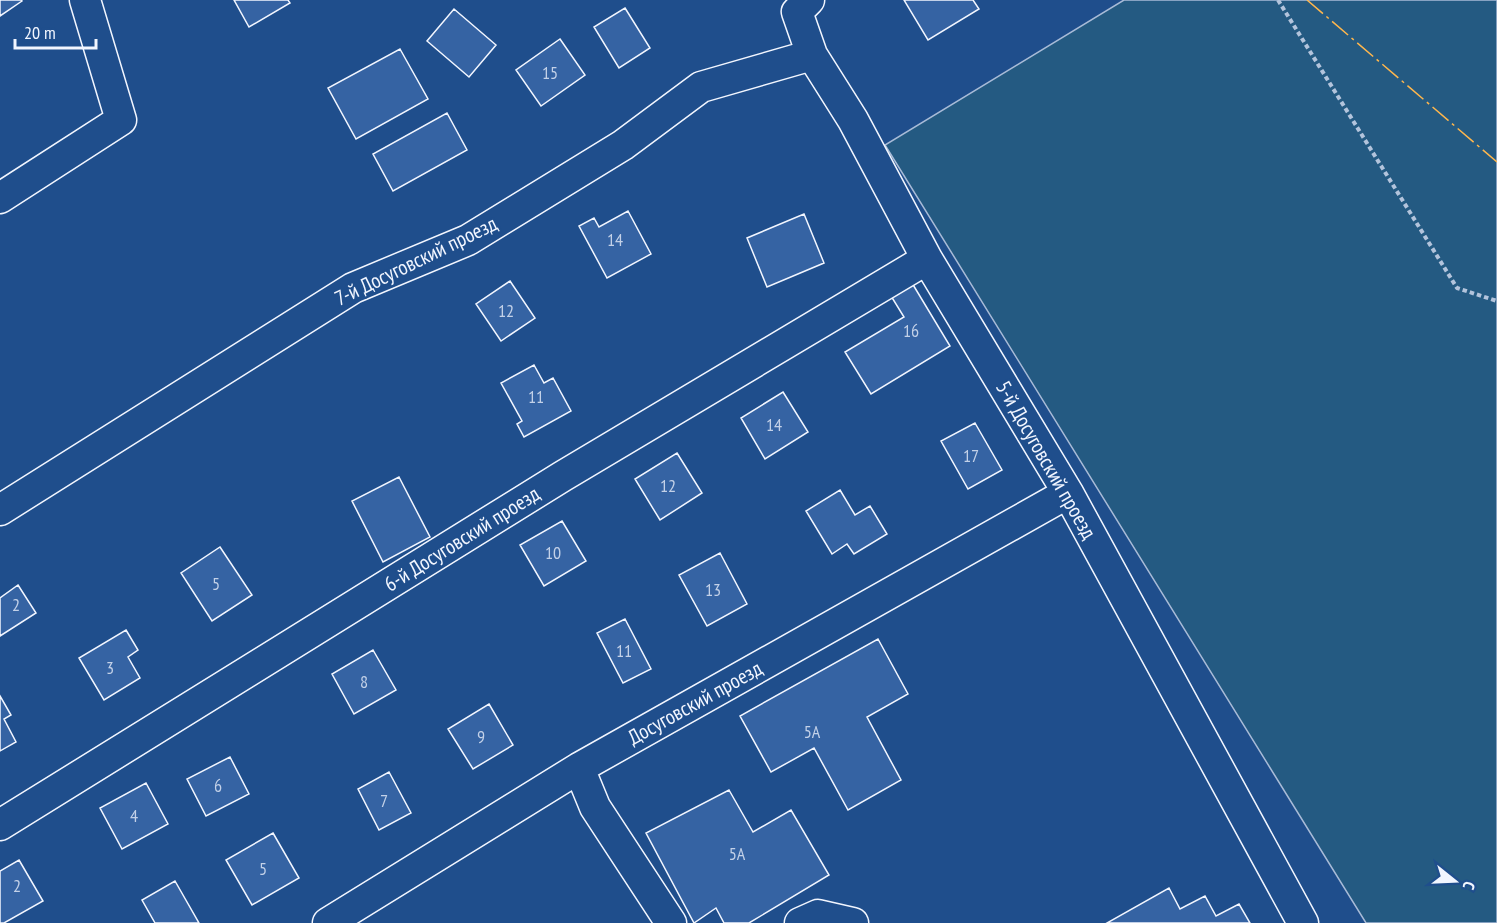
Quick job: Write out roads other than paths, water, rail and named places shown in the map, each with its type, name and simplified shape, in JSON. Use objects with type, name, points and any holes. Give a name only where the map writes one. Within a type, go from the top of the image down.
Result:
[{"type":"street","points":[[0,198],[121,120],[85,0]]},
{"type":"street","name":"5-й Досуговский проезд","points":[[809,0],[798,12],[812,55],[853,120],[927,259],[1068,493],[1303,923]]},
{"type":"street","name":"7-й Досуговский проезд","points":[[0,510],[353,288],[478,234],[623,145],[701,87],[812,55]]},
{"type":"street","name":"6-й Досуговский проезд","points":[[0,825],[563,476],[927,259]]},
{"type":"street","name":"Досуговский проезд","points":[[328,923],[579,768],[1068,493]]},
{"type":"street","points":[[579,768],[595,807],[671,923]]},
{"type":"street","points":[[800,923],[818,915],[853,923]]}]
